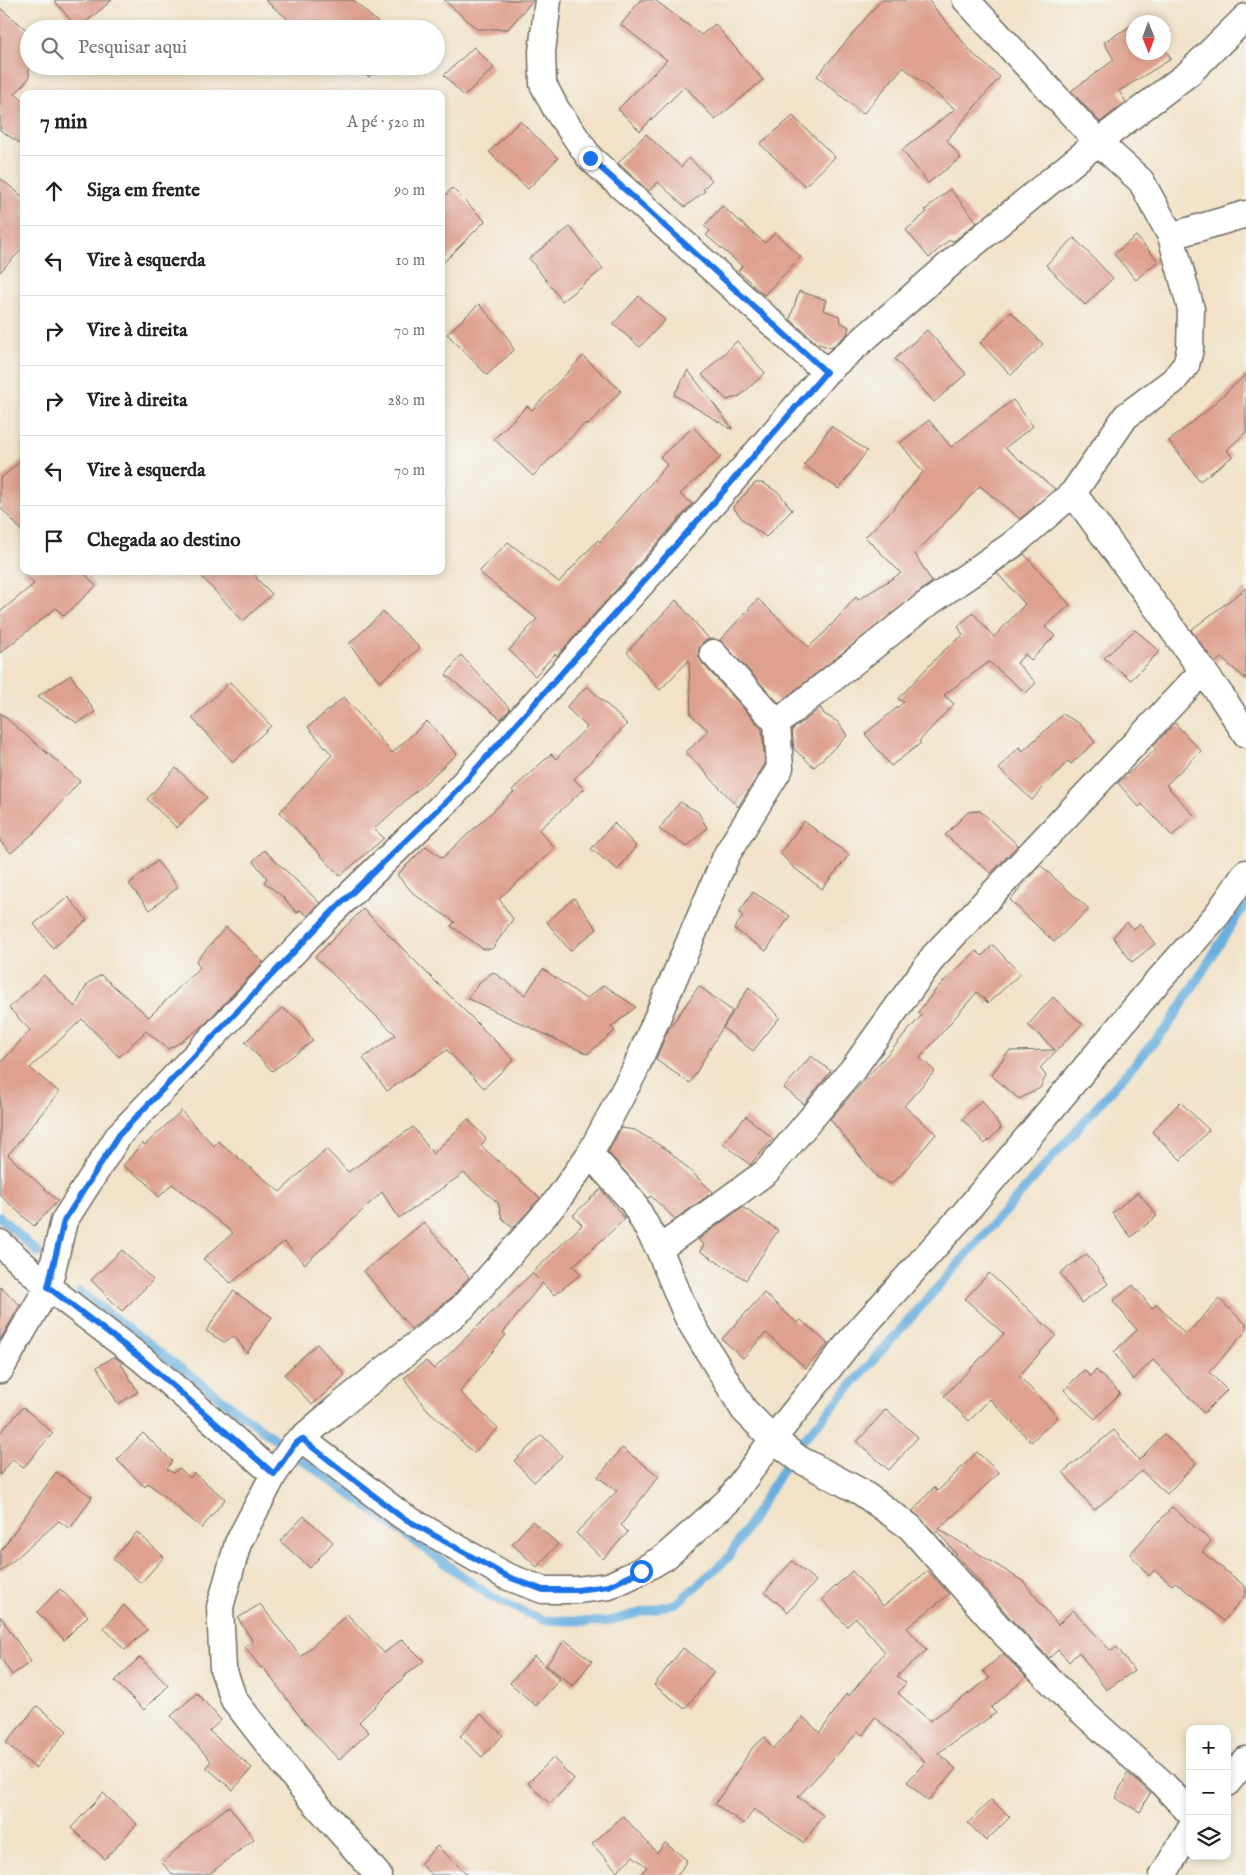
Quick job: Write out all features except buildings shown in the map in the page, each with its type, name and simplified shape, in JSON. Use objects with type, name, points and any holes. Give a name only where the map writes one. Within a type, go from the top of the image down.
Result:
[{"type":"street","points":[[548,0],[542,52],[543,84],[556,109],[590,158],[826,372]]},
{"type":"street","points":[[777,723],[924,606],[1012,545],[1073,493],[1126,416],[1173,382],[1186,366],[1190,349],[1191,309],[1171,236],[1141,181],[1098,142],[966,0]]},
{"type":"street","points":[[0,1370],[48,1287],[64,1221],[119,1135],[330,914],[452,796],[696,522],[826,372],[959,256],[1098,142],[1189,73],[1246,17]]},
{"type":"street","points":[[1171,236],[1246,214]]},
{"type":"street","points":[[1073,493],[1203,671],[1246,734]]},
{"type":"street","points":[[378,1875],[304,1790],[234,1700],[223,1669],[220,1607],[238,1543],[288,1455],[337,1408],[462,1308],[556,1202],[590,1154],[634,1072],[727,854],[780,768],[777,723],[713,653]]},
{"type":"street","points":[[659,1249],[766,1172],[853,1069],[934,956],[1203,671]]},
{"type":"street","points":[[0,1243],[48,1287],[142,1359],[288,1455],[506,1576],[543,1590],[577,1590],[609,1586],[665,1557],[786,1449],[851,1340],[963,1215],[1151,989],[1217,915],[1246,873]]},
{"type":"street","points":[[590,1154],[633,1202],[659,1249],[688,1318],[744,1410],[786,1449],[861,1492],[910,1527],[999,1628],[1069,1700],[1162,1783],[1186,1809]]},
{"type":"street","points":[[1231,1777],[1246,1760]]},
{"type":"street","points":[[1163,1875],[1186,1837]]},
{"type":"waterway","points":[[80,1292],[297,1456],[490,1596],[542,1620],[604,1622],[677,1603],[728,1558],[796,1448],[1169,1025],[1246,902]]},
{"type":"waterway","points":[[0,1217],[38,1253]]},
{"type":"route","points":[[590,158],[826,372],[562,675],[452,796],[330,914],[119,1135],[64,1221],[48,1287],[142,1359],[274,1474],[294,1445],[302,1439],[400,1516],[506,1576],[543,1590],[577,1590],[609,1586],[641,1571]]}]
